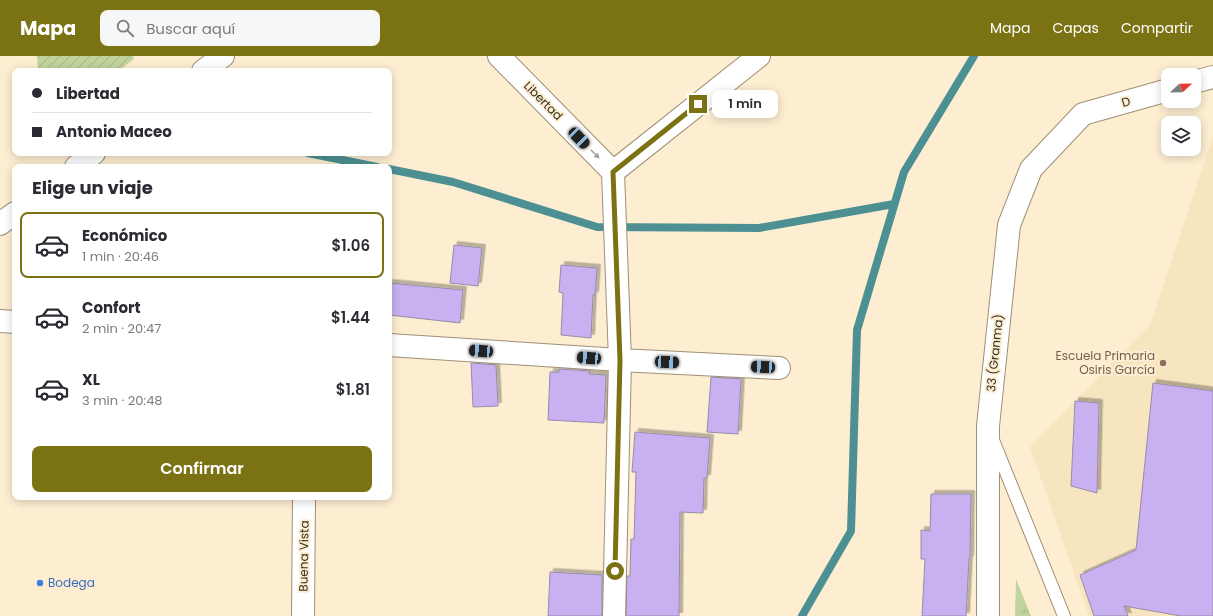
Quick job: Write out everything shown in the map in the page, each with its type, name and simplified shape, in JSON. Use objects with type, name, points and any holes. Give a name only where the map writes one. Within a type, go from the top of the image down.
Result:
[{"type":"street","points":[[207,68],[223,56]]},
{"type":"street","name":"Libertad","points":[[499,56],[613,172]]},
{"type":"street","points":[[614,616],[620,360],[613,172],[759,56]]},
{"type":"street","points":[[1201,80],[1213,77]]},
{"type":"street","name":"D","points":[[1083,114],[1161,92]]},
{"type":"street","name":"33 (Granma)","points":[[988,616],[988,426],[1009,225],[1031,169],[1083,114]]},
{"type":"street","points":[[80,164],[90,156]]},
{"type":"street","points":[[0,224],[12,215]]},
{"type":"street","points":[[0,321],[12,322]]},
{"type":"street","points":[[392,344],[620,360],[778,368]]},
{"type":"street","name":"Buena Vista","points":[[303,616],[304,500]]},
{"type":"lane","points":[[988,426],[1064,616]]},
{"type":"shaded area","name":"Escuela Primaria Osiris García","points":[[1213,136],[1213,616],[1089,616],[1030,447],[1150,325]]},
{"type":"green space","points":[[37,56],[133,56],[134,59],[122,68],[38,68]]},
{"type":"green space","points":[[1016,579],[1031,616],[1015,616]]},
{"type":"building","points":[[454,245],[482,248],[478,286],[450,283]]},
{"type":"building","points":[[561,265],[597,268],[595,295],[593,295],[591,338],[561,335],[563,293],[559,292]]},
{"type":"building","points":[[392,283],[463,290],[460,323],[392,315]]},
{"type":"building","points":[[471,363],[496,365],[498,406],[473,407]]},
{"type":"building","points":[[559,369],[590,371],[589,374],[606,375],[604,423],[548,420],[550,372],[559,372]]},
{"type":"building","points":[[711,377],[741,379],[738,434],[707,432]]},
{"type":"building","points":[[1153,383],[1213,391],[1213,616],[1181,616],[1124,606],[1128,616],[1094,616],[1080,575],[1136,550]]},
{"type":"building","points":[[1075,401],[1099,403],[1097,493],[1071,486]]},
{"type":"building","points":[[635,432],[710,438],[707,478],[704,478],[703,513],[680,512],[679,616],[626,616],[627,576],[630,576],[631,539],[634,539],[636,472],[632,472]]},
{"type":"building","points":[[931,494],[971,494],[970,559],[966,616],[922,616],[925,559],[921,559],[921,530],[930,531]]},
{"type":"building","points":[[550,572],[602,575],[602,616],[548,616]]},
{"type":"waterway","points":[[802,616],[851,531],[857,330],[904,172],[974,56]]},
{"type":"waterway","points":[[323,156],[362,164]]},
{"type":"waterway","points":[[392,170],[453,182],[597,227],[759,228],[894,204]]},
{"type":"place","name":"Escuela Primaria Osiris García","points":[[1163,363]]},
{"type":"place","name":"Bodega","points":[[40,583]]},
{"type":"route","points":[[615,571],[620,360],[613,172],[698,104]]}]
